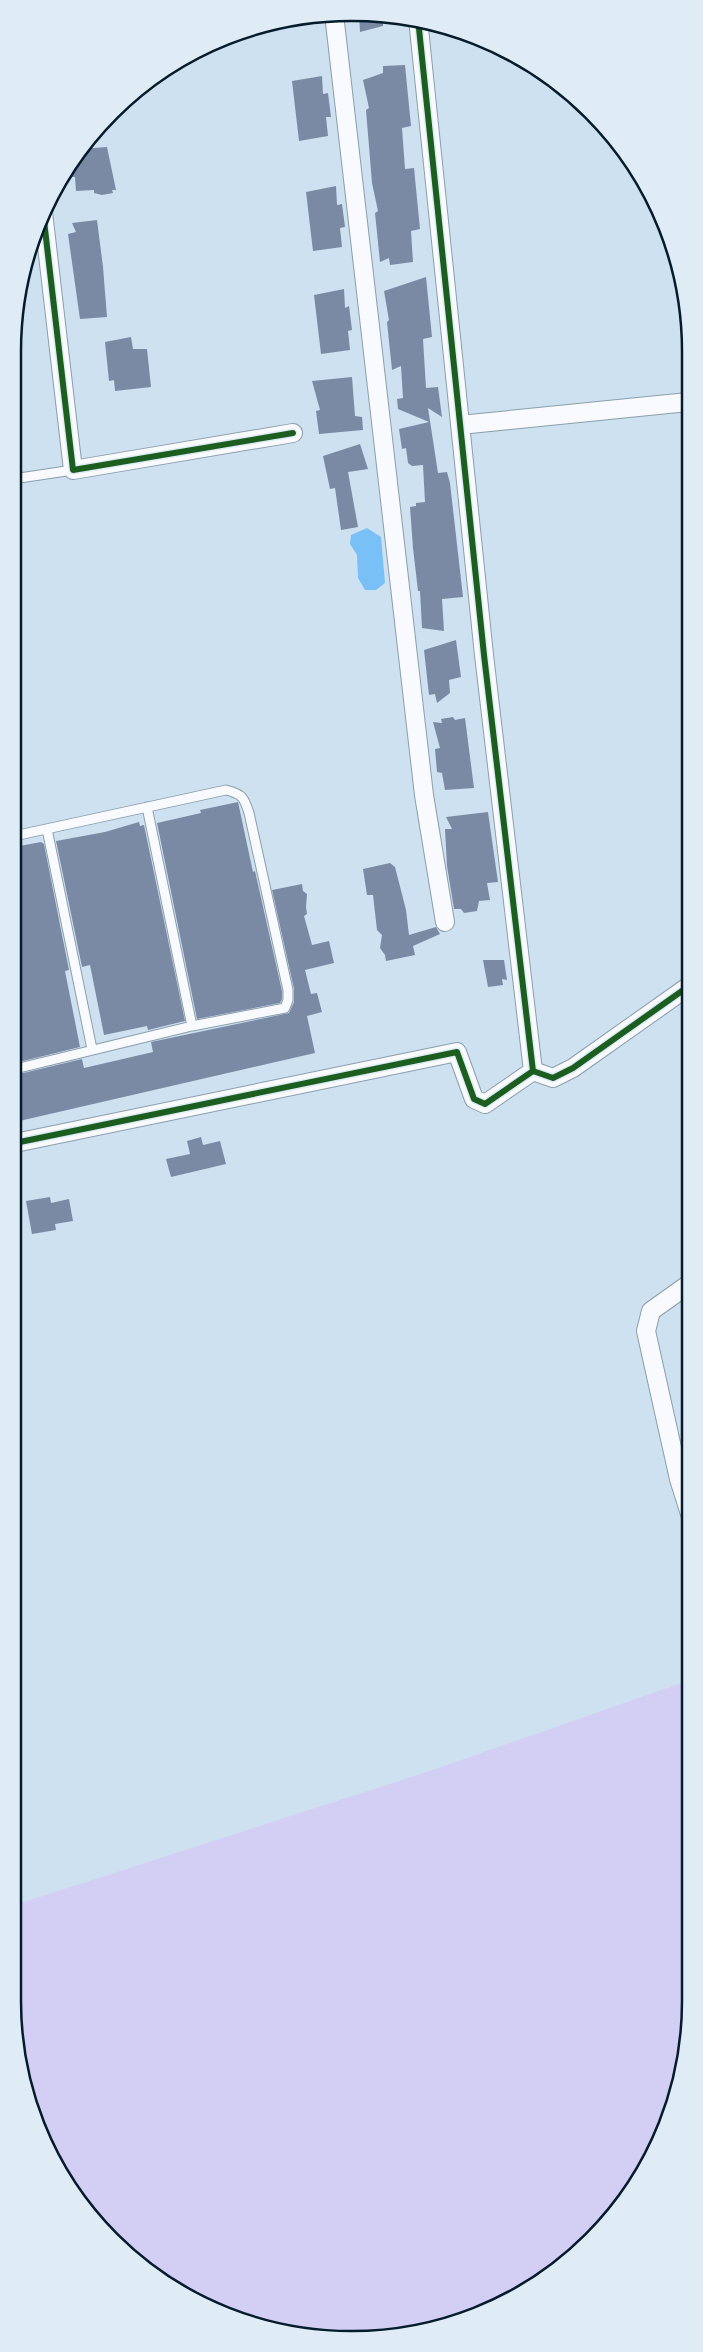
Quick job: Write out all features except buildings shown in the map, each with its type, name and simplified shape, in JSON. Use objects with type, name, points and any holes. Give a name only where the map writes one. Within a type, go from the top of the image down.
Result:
[{"type":"street","points":[[335,22],[424,795],[445,922]]},
{"type":"street","points":[[419,29],[460,425],[533,1071]]},
{"type":"street","points":[[45,228],[72,470],[293,434]]},
{"type":"street","points":[[460,425],[682,403]]},
{"type":"street","points":[[533,1071],[553,1078],[572,1068],[682,991]]},
{"type":"street","points":[[21,1141],[457,1052],[474,1099],[484,1104],[533,1071]]},
{"type":"street","points":[[682,1289],[652,1311],[646,1331],[682,1489]]},
{"type":"lane","points":[[21,478],[72,470]]},
{"type":"lane","points":[[21,835],[226,790],[239,793],[246,802],[288,990],[288,1000],[285,1008],[192,1026],[21,1067]]},
{"type":"lane","points":[[147,807],[192,1026]]},
{"type":"lane","points":[[47,830],[92,1049]]},
{"type":"shaded area","points":[[682,1683],[681,2022],[675,2065],[657,2127],[638,2166],[614,2202],[585,2234],[553,2263],[517,2287],[478,2306],[416,2324],[395,2328],[352,2331],[308,2328],[287,2324],[225,2306],[186,2287],[150,2263],[134,2249],[89,2202],[55,2147],[39,2107],[24,2044],[21,2000],[21,1903],[430,1771]]},
{"type":"water","points":[[367,528],[381,537],[385,583],[376,590],[365,590],[358,578],[357,555],[350,544],[351,535]]},
{"type":"cycle path","points":[[419,29],[484,655],[533,1071]]},
{"type":"cycle path","points":[[45,228],[73,470],[293,433]]},
{"type":"cycle path","points":[[21,1142],[457,1052],[474,1099],[485,1104],[533,1071],[553,1078],[573,1068],[682,991]]}]
